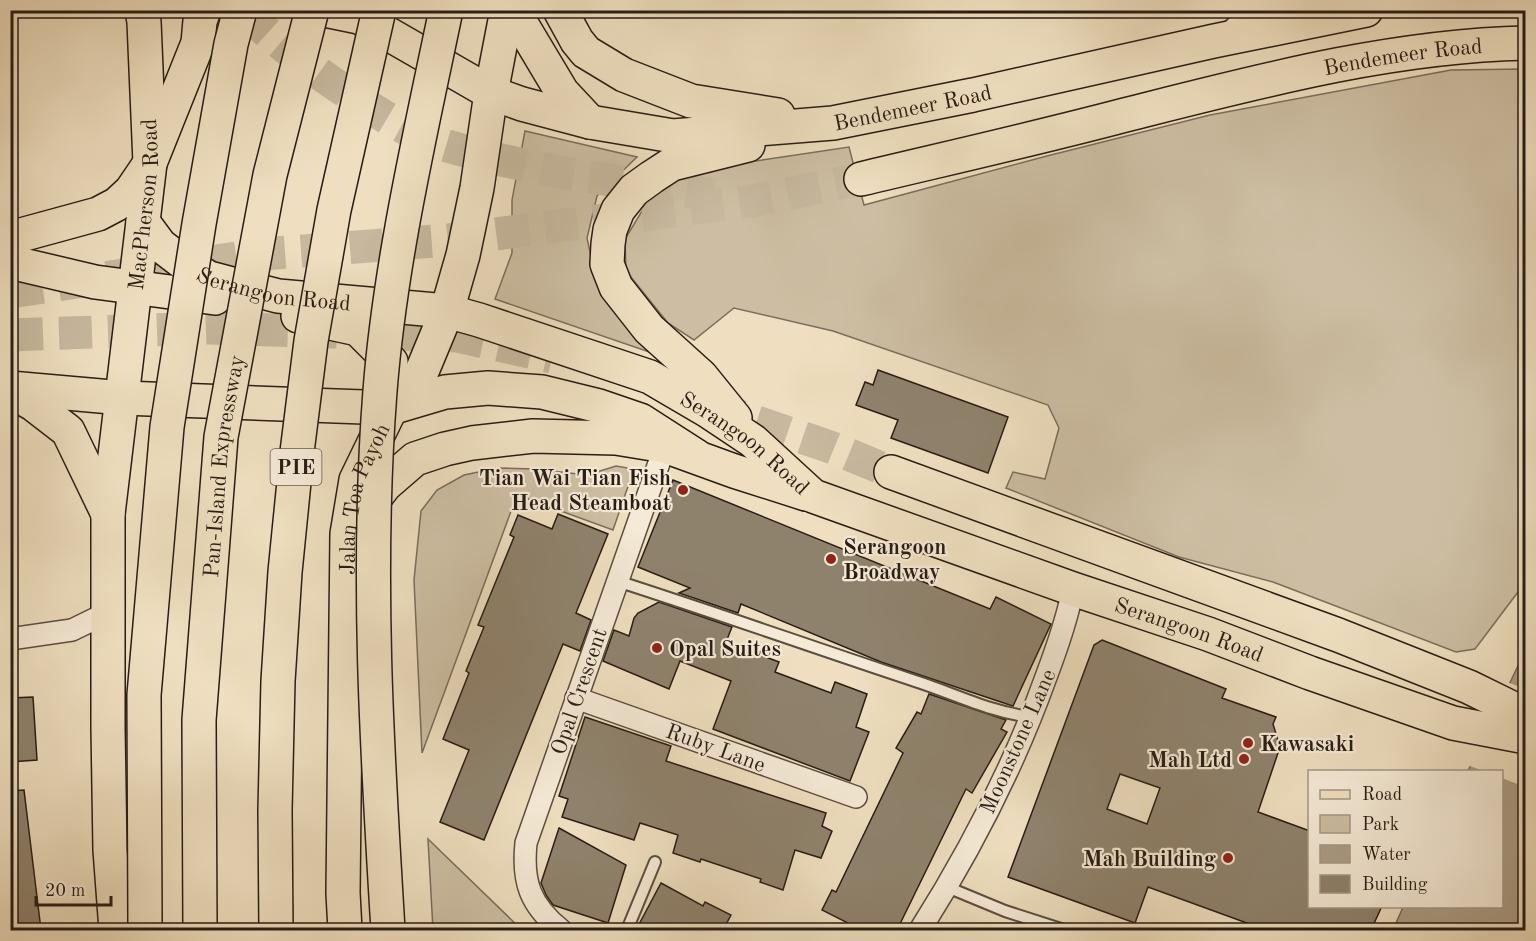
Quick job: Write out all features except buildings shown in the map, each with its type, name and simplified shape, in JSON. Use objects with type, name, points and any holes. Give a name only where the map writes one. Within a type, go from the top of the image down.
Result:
[{"type":"main road","name":"MacPherson Road","points":[[123,398],[134,286],[150,163],[142,10]]},
{"type":"main road","points":[[10,238],[98,214],[117,204],[131,191],[150,163],[198,43],[200,21],[204,10]]},
{"type":"main road","points":[[135,928],[144,695],[167,427],[203,202],[231,44],[240,10]]},
{"type":"main road","points":[[198,43],[240,15],[261,10]]},
{"type":"main road","name":"Pan-Island Expressway","points":[[200,930],[199,720],[221,437],[270,175],[312,10]]},
{"type":"main road","name":"Bendemeer Road","points":[[325,10],[359,17],[491,93],[522,104],[590,122],[673,136],[833,123],[1366,10]]},
{"type":"main road","name":"PIE","points":[[276,930],[274,810],[278,681],[285,572],[297,452],[310,341],[334,210],[379,10]]},
{"type":"main road","points":[[388,930],[375,650],[373,539],[380,391],[385,342],[419,138],[446,10]]},
{"type":"main road","name":"Jalan Toa Payoh","points":[[345,930],[343,893],[347,534],[356,480],[391,408],[420,376],[447,311],[463,255],[477,188],[491,93],[507,10]]},
{"type":"main road","points":[[513,10],[562,93],[590,122]]},
{"type":"main road","points":[[560,10],[577,41],[586,52],[624,75],[691,101],[833,123]]},
{"type":"main road","name":"Bendemeer Road","points":[[861,178],[1283,76],[1406,53],[1485,44],[1526,43]]},
{"type":"main road","points":[[753,441],[701,376],[649,328],[616,287],[607,264],[610,230],[618,210],[634,190],[672,164],[833,123]]},
{"type":"main road","name":"Serangoon Road","points":[[143,222],[160,245],[209,278],[278,296],[447,311],[650,377],[753,441],[813,496],[1073,590],[1208,634],[1310,673],[1453,723],[1526,737]]},
{"type":"main road","points":[[10,262],[95,282],[200,294],[358,329],[391,362],[391,408]]},
{"type":"main road","points":[[10,390],[123,398],[391,408],[446,392],[488,388],[542,392],[599,406],[640,420],[680,451]]},
{"type":"main road","points":[[10,390],[33,404],[68,431],[108,514]]},
{"type":"main road","points":[[123,398],[108,514],[110,850],[135,928]]},
{"type":"main road","points":[[347,534],[385,485],[415,459],[472,443],[533,436],[616,438],[680,451],[813,496]]},
{"type":"main road","name":"Serangoon Road","points":[[891,472],[1338,635],[1468,687],[1526,715]]},
{"type":"street","name":"Opal Crescent","points":[[561,930],[533,901],[526,877],[526,843],[617,581],[680,451]]},
{"type":"street","name":"Moonstone Lane","points":[[920,930],[947,887],[999,789],[1032,717],[1068,617],[1073,590]]},
{"type":"street","points":[[10,639],[72,630],[109,612]]},
{"type":"street","name":"Ruby Lane","points":[[576,698],[856,797]]},
{"type":"lane","points":[[1214,41],[1246,10]]},
{"type":"lane","points":[[617,581],[739,620],[1013,715],[1032,717]]},
{"type":"lane","points":[[627,930],[655,862]]},
{"type":"lane","points":[[947,887],[1005,911],[1064,930]]},
{"type":"green space","points":[[1525,69],[1525,576],[1518,592],[1475,649],[1456,652],[1273,582],[1179,557],[1006,488],[1013,472],[1045,479],[1059,428],[1048,405],[833,331],[734,308],[694,340],[668,323],[626,271],[625,239],[656,188],[688,171],[849,147],[864,205],[1210,115],[1451,70]]},
{"type":"green space","points":[[525,131],[637,157],[597,196],[587,238],[595,275],[655,354],[495,299],[512,253],[512,200]]},
{"type":"green space","points":[[616,466],[634,469],[613,530],[517,495],[422,753],[414,580],[421,511],[437,490],[464,475],[498,468],[534,469],[587,475]]},
{"type":"green space","points":[[428,839],[522,930],[433,930]]},
{"type":"water","points":[[1525,651],[1525,930],[1393,930],[1403,908],[1503,908],[1503,770],[1468,770]]},
{"type":"pier","points":[[1507,682],[1525,689],[1525,787],[1503,778],[1503,770],[1481,770],[1467,765]]},
{"type":"tunnel","points":[[244,10],[283,46],[326,78],[387,118],[432,141],[544,169],[714,195]]},
{"type":"tunnel","points":[[10,292],[263,254],[448,240],[752,201],[861,179]]},
{"type":"tunnel","points":[[10,335],[209,328],[457,336],[552,357]]},
{"type":"tunnel","points":[[710,406],[833,448],[891,472]]},
{"type":"place","name":"Tian Wai Tian Fish Head Steamboat","points":[[683,490]]},
{"type":"place","name":"Serangoon Broadway","points":[[831,559]]},
{"type":"place","name":"Opal Suites","points":[[657,648]]},
{"type":"place","name":"Kawasaki","points":[[1248,743]]},
{"type":"place","name":"Mah Ltd","points":[[1244,759]]},
{"type":"place","name":"Mah Building","points":[[1228,858]]}]
